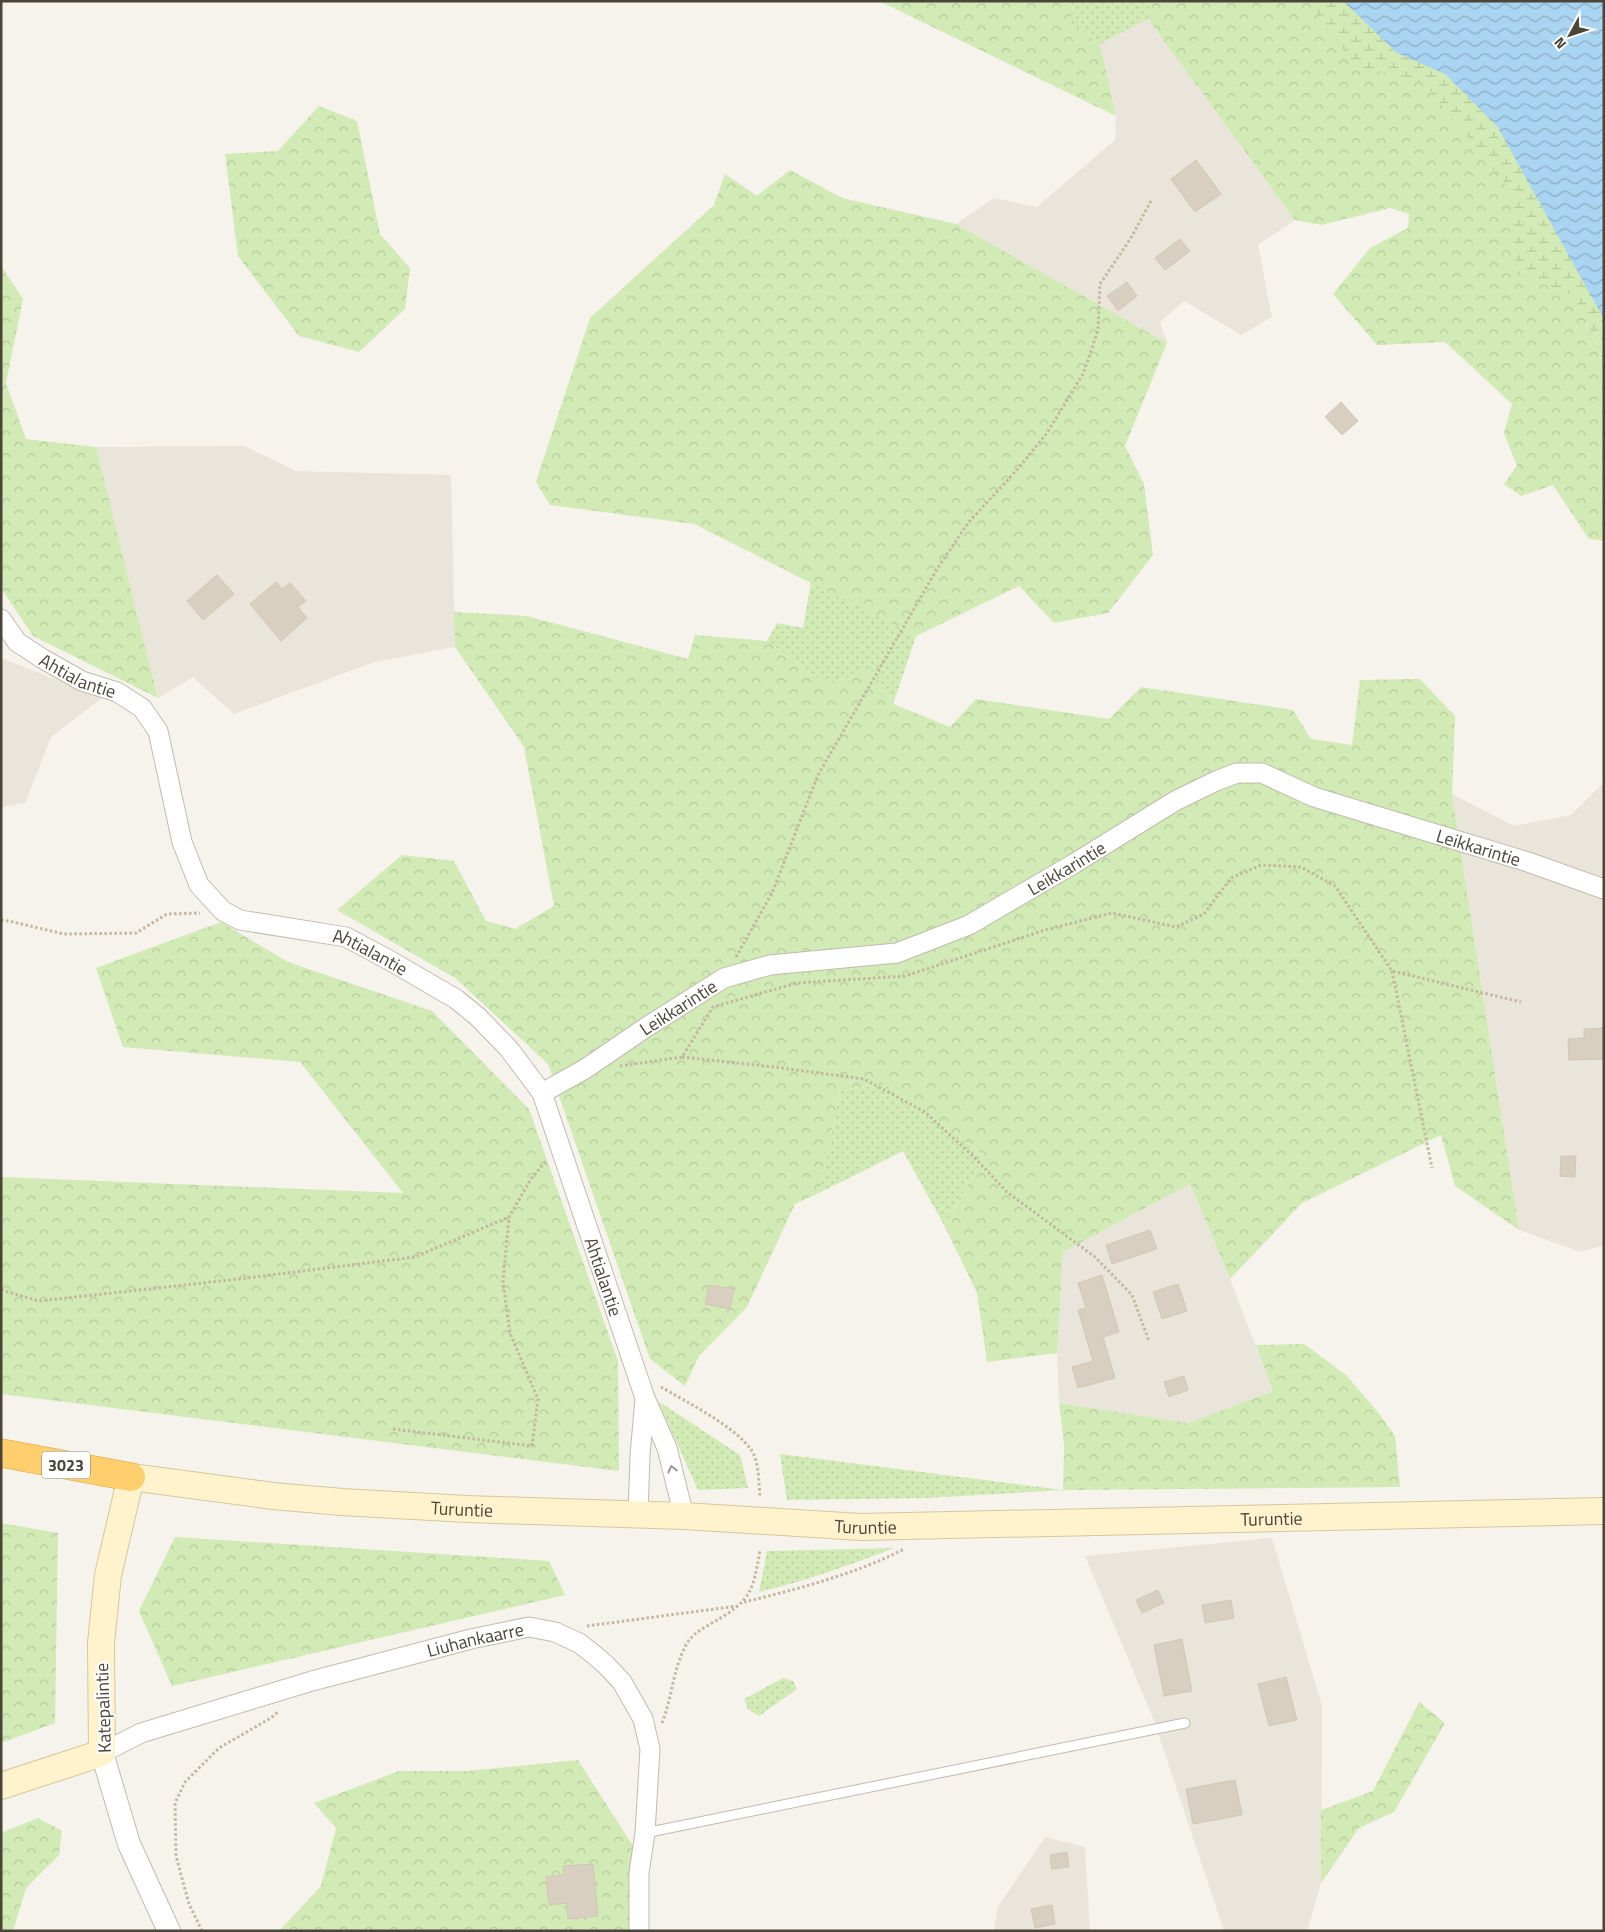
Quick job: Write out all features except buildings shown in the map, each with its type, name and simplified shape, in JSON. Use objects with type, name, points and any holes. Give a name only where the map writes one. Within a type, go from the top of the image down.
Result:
[{"type":"highway","name":"3023","points":[[1,1453],[131,1477]]},
{"type":"main road","name":"Turuntie","points":[[131,1477],[273,1496],[342,1502],[467,1509],[684,1516],[861,1527],[1604,1511]]},
{"type":"main road","name":"Katepalintie","points":[[102,1753],[101,1643],[108,1575],[131,1477]]},
{"type":"main road","points":[[1,1786],[102,1753]]},
{"type":"street","name":"Ahtialantie","points":[[1,618],[18,642],[43,659],[82,681],[117,692],[142,708],[158,731],[182,842],[199,885],[223,911],[240,920],[346,937],[456,999],[478,1017],[509,1049],[542,1093],[645,1398],[667,1448],[684,1516]]},
{"type":"street","name":"Leikkarintie","points":[[542,1093],[585,1069],[689,999],[724,978],[770,965],[897,953],[960,928],[1075,863],[1174,801],[1237,773],[1262,773],[1314,797],[1528,862],[1604,889]]},
{"type":"street","name":"Ahtialantie","points":[[638,1514],[640,1454],[645,1398]]},
{"type":"street","name":"Liuhankaarre","points":[[102,1753],[140,1733],[312,1681],[471,1639],[529,1627],[555,1632],[578,1643],[592,1653],[622,1682],[642,1719],[650,1749],[639,1873],[639,1931]]},
{"type":"street","name":"Katepalintie","points":[[102,1753],[129,1844],[169,1931]]},
{"type":"lane","points":[[644,1833],[1185,1723]]},
{"type":"path","points":[[724,978],[772,893],[818,775],[937,569],[968,523],[1016,471],[1046,433],[1083,374],[1098,330],[1100,284],[1131,238],[1152,199]]},
{"type":"path","points":[[682,1057],[713,1007],[797,983],[906,976],[1045,930],[1112,913],[1176,926],[1204,914],[1231,878],[1261,865],[1300,867],[1334,886],[1392,971],[1432,1168]]},
{"type":"path","points":[[1,920],[64,934],[136,933],[167,914],[223,911]]},
{"type":"path","points":[[1392,971],[1521,1002]]},
{"type":"path","points":[[585,1069],[632,1066],[682,1057],[774,1067],[864,1080],[925,1112],[974,1157],[1007,1192],[1095,1257],[1132,1295],[1149,1341]]},
{"type":"path","points":[[393,1430],[532,1446],[538,1399],[510,1333],[503,1282],[509,1217],[531,1179],[560,1145]]},
{"type":"path","points":[[1,1290],[39,1301],[249,1278],[415,1257],[509,1217]]},
{"type":"path","points":[[636,1371],[734,1432],[754,1453],[759,1476],[760,1497]]},
{"type":"path","points":[[650,1749],[664,1720],[672,1685],[686,1645],[698,1631],[744,1602],[786,1592],[883,1560],[909,1546]]},
{"type":"path","points":[[744,1602],[754,1582],[760,1550]]},
{"type":"path","points":[[555,1632],[737,1606]]},
{"type":"path","points":[[202,1931],[189,1904],[176,1856],[175,1803],[185,1782],[219,1748],[272,1718],[285,1706]]},
{"type":"shaded area","points":[[1148,19],[1295,220],[1258,245],[1272,317],[1241,335],[1184,301],[1160,322],[1167,343],[956,224],[994,198],[1037,207],[1115,140],[1116,116],[1100,44]]},
{"type":"shaded area","points":[[244,446],[296,471],[451,475],[455,647],[374,662],[234,714],[193,677],[158,698],[96,447]]},
{"type":"shaded area","points":[[1,658],[102,698],[51,737],[25,803],[1,807]]},
{"type":"shaded area","points":[[1604,782],[1604,1245],[1581,1252],[1519,1230],[1452,794],[1514,826],[1571,815]]},
{"type":"shaded area","points":[[1190,1184],[1230,1279],[1273,1391],[1188,1423],[1059,1403],[1057,1353],[1063,1252]]},
{"type":"shaded area","points":[[1272,1538],[1322,1706],[1321,1883],[1307,1931],[1224,1931],[1153,1718],[1085,1556]]},
{"type":"shaded area","points":[[1045,1837],[1085,1847],[1090,1931],[994,1931],[998,1907]]},
{"type":"green space","points":[[879,1],[1067,1],[1073,7],[1071,23],[1100,44],[1116,116]]},
{"type":"green space","points":[[1067,1],[1153,1],[1148,19],[1100,44],[1071,23],[1073,7]]},
{"type":"green space","points":[[1153,1],[1604,1],[1604,351],[1584,318],[1604,362],[1604,541],[1589,539],[1553,485],[1521,496],[1504,484],[1517,466],[1504,433],[1512,404],[1445,342],[1377,345],[1333,294],[1370,248],[1408,228],[1409,214],[1390,208],[1321,225],[1295,220],[1148,19]]},
{"type":"green space","points":[[1317,1],[1343,1],[1397,53],[1445,74],[1497,126],[1604,319],[1604,362],[1574,295],[1516,275],[1511,191],[1424,83],[1356,66],[1312,9]]},
{"type":"green space","points":[[319,106],[357,121],[380,234],[410,268],[405,309],[359,352],[299,336],[238,256],[225,154],[278,151]]},
{"type":"green space","points":[[790,170],[842,198],[956,224],[1167,343],[1125,446],[1144,484],[1153,555],[1108,613],[1054,623],[1019,586],[916,636],[694,524],[550,505],[536,482],[590,318],[714,205],[725,174],[757,196]]},
{"type":"green space","points":[[1,266],[23,299],[6,383],[26,439],[96,447],[158,698],[33,636],[1,588]]},
{"type":"green space","points":[[811,582],[916,636],[893,704],[871,668],[827,685],[767,641],[777,623],[803,628]]},
{"type":"green space","points":[[454,612],[527,616],[688,659],[695,635],[767,641],[827,685],[871,668],[893,704],[950,727],[976,699],[1109,719],[1141,687],[1293,710],[1311,739],[1352,745],[1360,680],[1420,679],[1455,716],[1452,794],[1519,1230],[1455,1186],[1441,1135],[1302,1203],[1230,1279],[1190,1184],[1063,1252],[1057,1353],[987,1362],[977,1293],[944,1225],[985,1156],[885,1084],[840,1091],[819,1193],[795,1204],[747,1307],[699,1356],[685,1386],[650,1359],[548,1064],[455,978],[337,910],[402,855],[454,861],[486,921],[515,929],[554,906],[524,747],[455,647]]},
{"type":"green space","points":[[221,922],[288,962],[432,1011],[529,1109],[618,1361],[619,1471],[1,1394],[1,1177],[403,1193],[300,1062],[123,1047],[96,968]]},
{"type":"green space","points":[[885,1084],[985,1156],[944,1225],[903,1151],[819,1193],[840,1091]]},
{"type":"green space","points":[[1304,1344],[1346,1375],[1377,1411],[1395,1436],[1400,1487],[1063,1490],[1064,1445],[1059,1403],[1188,1423],[1273,1391],[1256,1345]]},
{"type":"green space","points":[[658,1401],[740,1455],[748,1488],[698,1490]]},
{"type":"green space","points":[[780,1454],[1063,1490],[928,1498],[787,1500]]},
{"type":"green space","points":[[1,1523],[58,1533],[55,1723],[1,1743]]},
{"type":"green space","points":[[175,1537],[549,1561],[565,1595],[172,1686],[139,1611]]},
{"type":"green space","points":[[894,1548],[828,1572],[759,1592],[767,1551]]},
{"type":"green space","points":[[783,1678],[793,1681],[797,1689],[759,1716],[748,1709],[744,1699]]},
{"type":"green space","points":[[1419,1702],[1445,1723],[1394,1812],[1359,1828],[1321,1883],[1321,1810],[1373,1791]]},
{"type":"green space","points":[[578,1760],[633,1846],[634,1931],[279,1931],[321,1886],[336,1828],[314,1803],[399,1771],[467,1771]]},
{"type":"green space","points":[[38,1818],[62,1831],[59,1855],[26,1888],[13,1931],[1,1931],[1,1833]]},
{"type":"water","points":[[1343,1],[1604,1],[1604,319],[1497,126],[1445,74],[1397,53]]}]
